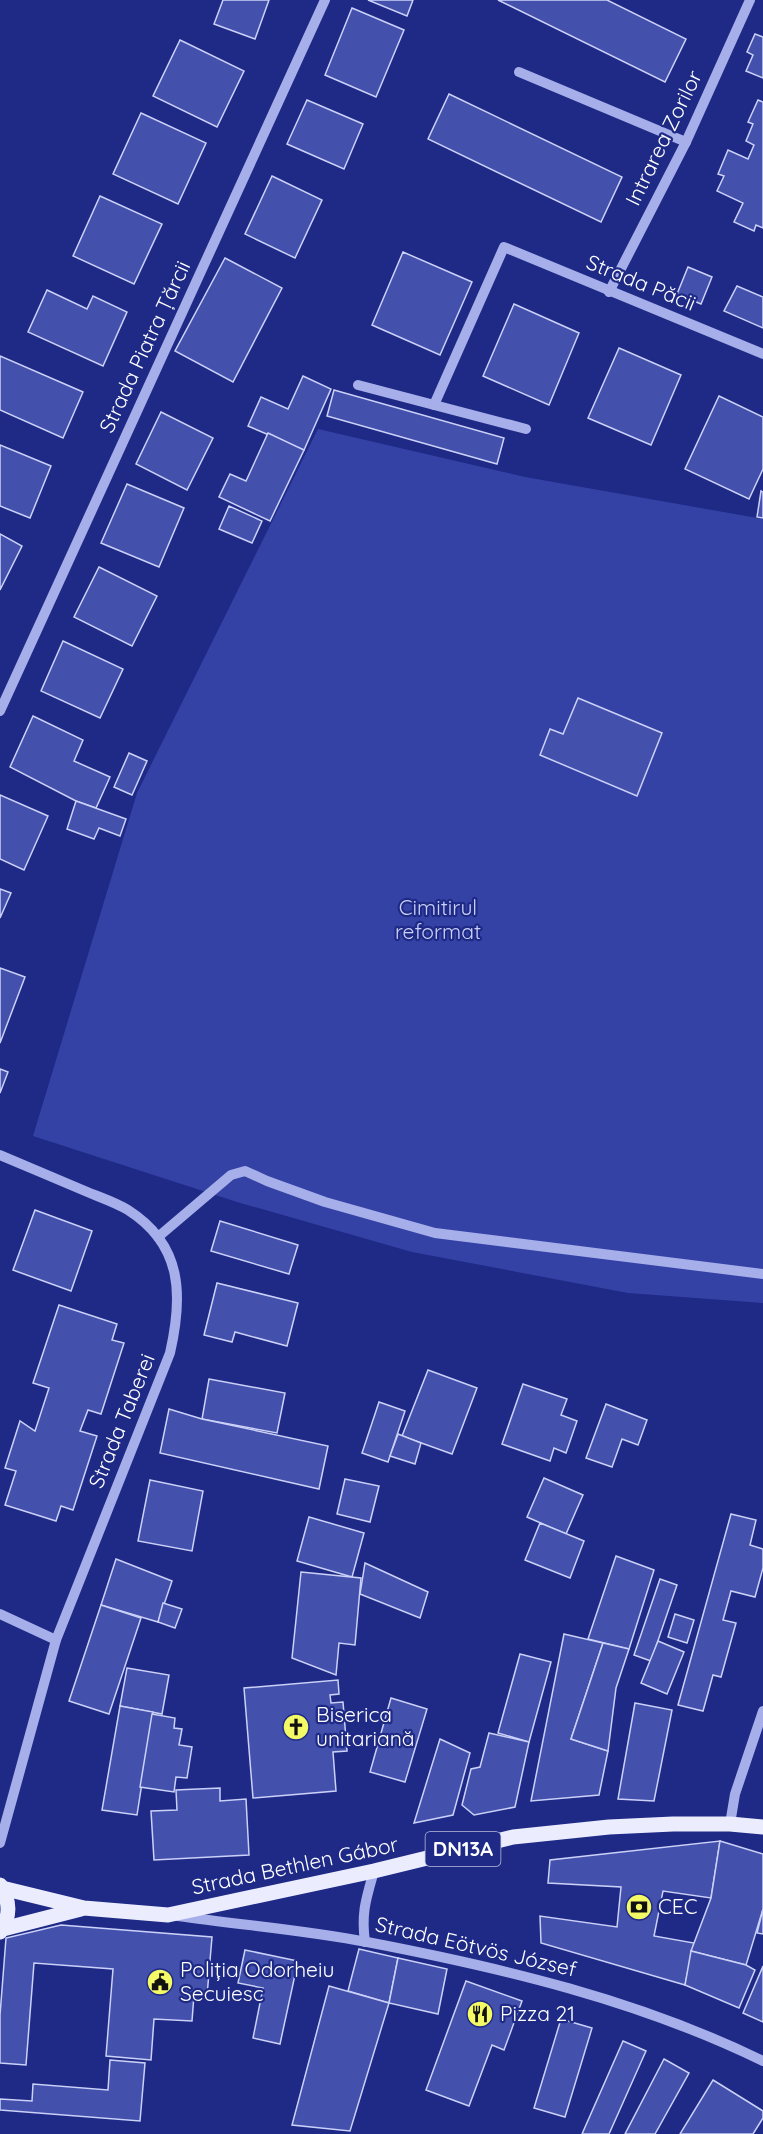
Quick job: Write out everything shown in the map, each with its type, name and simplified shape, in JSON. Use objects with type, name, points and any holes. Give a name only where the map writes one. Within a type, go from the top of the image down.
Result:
[{"type":"main road","name":"Strada Bethlen Gábor","points":[[84,1908],[168,1915],[374,1871],[513,1837],[609,1827],[673,1824],[730,1824],[763,1827]]},
{"type":"main road","name":"DN13A","points":[[1,1886],[84,1908]]},
{"type":"main road","name":"DN13A","points":[[1,1886],[7,1897],[9,1908],[7,1919],[1,1930]]},
{"type":"main road","name":"DN13A","points":[[1,1930],[84,1908]]},
{"type":"street","name":"Strada Piatra Țărcii","points":[[0,711],[325,0]]},
{"type":"street","name":"Intrarea Zorilor","points":[[609,292],[686,142],[750,0]]},
{"type":"street","points":[[519,72],[686,142]]},
{"type":"street","name":"Strada Păcii","points":[[434,405],[504,248],[763,354]]},
{"type":"street","points":[[358,385],[526,429]]},
{"type":"street","name":"Strada Taberei","points":[[0,1155],[126,1209],[147,1224],[158,1237],[169,1258],[177,1282],[178,1306],[170,1353],[56,1641],[0,1843]]},
{"type":"street","points":[[158,1237],[231,1175],[245,1171],[325,1202],[435,1233],[763,1274]]},
{"type":"street","points":[[0,1614],[56,1641]]},
{"type":"street","points":[[730,1824],[735,1794],[763,1711]]},
{"type":"street","points":[[0,1810],[15,1788]]},
{"type":"street","points":[[365,1942],[362,1922],[374,1871]]},
{"type":"street","name":"Strada Eötvös József","points":[[168,1915],[365,1942],[508,1972],[570,1988],[680,2024],[763,2061]]},
{"type":"green space","name":"Cimitirul reformat","points":[[318,429],[525,477],[763,519],[763,1303],[628,1293],[412,1252],[237,1202],[33,1136],[137,793]]},
{"type":"building","points":[[223,0],[269,0],[255,39],[214,24]]},
{"type":"building","points":[[368,0],[413,0],[407,16]]},
{"type":"building","points":[[498,0],[607,0],[686,39],[665,82]]},
{"type":"building","points":[[352,8],[404,30],[376,97],[325,75]]},
{"type":"building","points":[[755,34],[763,37],[763,78],[746,71],[753,55],[747,52]]},
{"type":"building","points":[[180,40],[244,71],[217,127],[153,96]]},
{"type":"building","points":[[449,94],[622,177],[601,222],[428,139]]},
{"type":"building","points":[[307,100],[363,124],[344,169],[287,144]]},
{"type":"building","points":[[758,100],[763,102],[763,228],[756,225],[754,231],[734,222],[743,203],[717,191],[724,176],[718,174],[728,150],[748,159],[754,145],[746,141],[753,124],[748,122]]},
{"type":"building","points":[[141,113],[206,143],[178,204],[113,174]]},
{"type":"building","points":[[272,176],[322,200],[295,258],[245,234]]},
{"type":"building","points":[[100,196],[162,224],[134,284],[73,256]]},
{"type":"building","points":[[403,252],[472,282],[440,355],[372,325]]},
{"type":"building","points":[[225,258],[282,288],[233,382],[175,351]]},
{"type":"building","points":[[688,267],[712,277],[701,304],[677,294]]},
{"type":"building","points":[[737,286],[763,297],[763,328],[724,311]]},
{"type":"building","points":[[47,290],[87,309],[93,296],[127,312],[103,366],[28,332]]},
{"type":"building","points":[[514,304],[579,333],[549,405],[483,376]]},
{"type":"building","points":[[619,348],[681,375],[651,445],[588,418]]},
{"type":"building","points":[[0,356],[83,392],[63,438],[0,410]]},
{"type":"building","points":[[303,376],[331,389],[304,450],[248,426],[261,397],[288,409]]},
{"type":"building","points":[[334,390],[504,438],[497,464],[327,416]]},
{"type":"building","points":[[719,396],[763,417],[763,469],[749,499],[685,469]]},
{"type":"building","points":[[161,412],[213,438],[187,490],[136,464]]},
{"type":"building","points":[[268,433],[304,450],[270,521],[219,497],[230,474],[246,481]]},
{"type":"building","points":[[0,445],[51,466],[30,518],[0,506]]},
{"type":"building","points":[[127,484],[184,508],[159,567],[101,543]]},
{"type":"building","points":[[761,491],[763,492],[763,518],[757,517]]},
{"type":"building","points":[[229,506],[262,521],[252,543],[219,529]]},
{"type":"building","points":[[0,534],[22,546],[0,590]]},
{"type":"building","points":[[99,567],[157,596],[132,646],[74,617]]},
{"type":"building","points":[[63,641],[123,669],[100,718],[41,691]]},
{"type":"building","points":[[578,698],[662,733],[637,796],[540,755],[550,729],[563,734]]},
{"type":"building","points":[[33,716],[83,740],[74,761],[110,777],[96,808],[76,801],[10,767]]},
{"type":"building","points":[[129,753],[147,761],[132,795],[114,787]]},
{"type":"building","points":[[0,795],[48,816],[24,870],[0,859]]},
{"type":"building","points":[[76,801],[126,819],[120,836],[99,828],[94,839],[67,829]]},
{"type":"building","points":[[0,889],[11,893],[0,918]]},
{"type":"building","points":[[0,968],[25,977],[0,1043]]},
{"type":"building","points":[[0,1069],[8,1072],[0,1093]]},
{"type":"building","points":[[35,1210],[92,1231],[71,1291],[13,1270]]},
{"type":"building","points":[[220,1221],[298,1245],[289,1274],[211,1251]]},
{"type":"building","points":[[217,1283],[298,1303],[287,1346],[235,1332],[232,1342],[204,1335]]},
{"type":"building","points":[[59,1305],[117,1324],[112,1340],[124,1343],[101,1414],[88,1410],[80,1431],[97,1436],[73,1510],[61,1506],[56,1521],[5,1505],[16,1471],[5,1468],[20,1421],[35,1431],[49,1388],[33,1383]]},
{"type":"building","points":[[428,1370],[477,1388],[452,1454],[402,1436]]},
{"type":"building","points":[[209,1379],[285,1393],[277,1433],[202,1419]]},
{"type":"building","points":[[523,1384],[567,1399],[561,1415],[577,1421],[566,1453],[554,1448],[550,1461],[502,1444]]},
{"type":"building","points":[[379,1402],[405,1411],[388,1462],[362,1453]]},
{"type":"building","points":[[606,1404],[647,1420],[638,1445],[622,1439],[612,1467],[586,1458]]},
{"type":"building","points":[[169,1409],[202,1419],[328,1446],[319,1489],[160,1453]]},
{"type":"building","points":[[398,1434],[421,1443],[415,1464],[390,1456]]},
{"type":"building","points":[[544,1478],[583,1495],[566,1534],[527,1517]]},
{"type":"building","points":[[345,1479],[379,1486],[370,1522],[337,1514]]},
{"type":"building","points":[[150,1480],[203,1491],[192,1551],[138,1541]]},
{"type":"building","points":[[731,1514],[756,1520],[750,1545],[763,1549],[763,1568],[755,1597],[731,1591],[723,1620],[736,1623],[721,1677],[713,1675],[703,1711],[678,1705]]},
{"type":"building","points":[[309,1517],[364,1533],[352,1577],[297,1561]]},
{"type":"building","points":[[540,1523],[584,1541],[570,1578],[525,1560]]},
{"type":"building","points":[[616,1556],[654,1570],[629,1649],[588,1639]]},
{"type":"building","points":[[116,1559],[172,1581],[158,1622],[101,1605]]},
{"type":"building","points":[[365,1563],[428,1592],[420,1618],[360,1594]]},
{"type":"building","points":[[301,1572],[361,1578],[355,1645],[339,1643],[336,1675],[292,1658]]},
{"type":"building","points":[[660,1579],[677,1585],[651,1661],[634,1655]]},
{"type":"building","points":[[163,1603],[182,1609],[175,1628],[158,1622]]},
{"type":"building","points":[[101,1605],[141,1618],[109,1714],[69,1701]]},
{"type":"building","points":[[675,1614],[694,1620],[687,1643],[668,1637]]},
{"type":"building","points":[[564,1634],[603,1643],[571,1739],[608,1751],[599,1795],[531,1801]]},
{"type":"building","points":[[658,1641],[684,1652],[667,1694],[641,1683]]},
{"type":"building","points":[[603,1643],[629,1649],[616,1688],[608,1751],[571,1739]]},
{"type":"building","points":[[520,1654],[551,1662],[529,1742],[498,1733]]},
{"type":"building","points":[[127,1668],[169,1675],[162,1714],[120,1706]]},
{"type":"building","name":"Biserica unitariană","points":[[338,1680],[339,1694],[330,1695],[331,1703],[343,1702],[347,1751],[333,1752],[336,1791],[253,1798],[244,1688]]},
{"type":"building","points":[[391,1698],[427,1709],[405,1782],[370,1772]]},
{"type":"building","points":[[635,1703],[672,1710],[654,1801],[618,1799]]},
{"type":"building","points":[[120,1706],[153,1712],[137,1815],[102,1810]]},
{"type":"building","points":[[152,1714],[175,1718],[174,1728],[182,1729],[179,1745],[192,1747],[187,1778],[176,1777],[174,1792],[140,1787]]},
{"type":"building","points":[[489,1733],[529,1742],[515,1807],[474,1815],[462,1805],[471,1769],[480,1767]]},
{"type":"building","points":[[440,1739],[470,1753],[453,1815],[414,1823]]},
{"type":"building","points":[[220,1788],[220,1801],[246,1799],[249,1855],[154,1860],[151,1811],[177,1810],[176,1790]]},
{"type":"building","name":"CEC","points":[[720,1841],[711,1898],[663,1891],[654,1936],[694,1943],[685,1985],[541,1943],[540,1916],[617,1927],[621,1887],[548,1883],[550,1860]]},
{"type":"building","points":[[720,1841],[763,1854],[763,1909],[746,1965],[691,1951],[711,1898]]},
{"type":"building","points":[[763,1909],[763,1934],[757,1933]]},
{"type":"building","name":"Poliția Odorheiu Secuiesc","points":[[61,1925],[212,1937],[207,1996],[194,1995],[192,2021],[154,2019],[151,2060],[106,2056],[113,1969],[34,1963],[26,2065],[0,2063],[0,2015],[6,1938]]},
{"type":"building","points":[[359,1949],[398,1958],[389,2003],[348,1991]]},
{"type":"building","points":[[245,1950],[298,1961],[280,2044],[253,2038],[263,1988],[238,1983]]},
{"type":"building","points":[[691,1951],[746,1965],[755,1970],[739,2008],[685,1985]]},
{"type":"building","points":[[398,1958],[447,1969],[438,2014],[389,2003]]},
{"type":"building","points":[[763,1966],[763,2022],[743,2013]]},
{"type":"building","points":[[466,1981],[522,2001],[504,2050],[492,2045],[469,2106],[426,2090]]},
{"type":"building","points":[[329,1986],[389,2003],[350,2131],[292,2125]]},
{"type":"building","points":[[561,2019],[592,2028],[565,2117],[534,2108]]},
{"type":"building","points":[[623,2041],[646,2051],[609,2134],[582,2134]]},
{"type":"building","points":[[664,2059],[689,2073],[655,2134],[625,2134]]},
{"type":"building","points":[[110,2060],[145,2063],[140,2121],[0,2110],[0,2099],[32,2101],[33,2084],[108,2090]]},
{"type":"building","points":[[713,2080],[763,2111],[763,2118],[753,2134],[680,2134]]},
{"type":"place","name":"Biserica unitariană","points":[[296,1727]]},
{"type":"place","name":"CEC","points":[[639,1907]]},
{"type":"place","name":"Poliția Odorheiu Secuiesc","points":[[160,1982]]},
{"type":"place","name":"Pizza 21","points":[[480,2014]]}]
